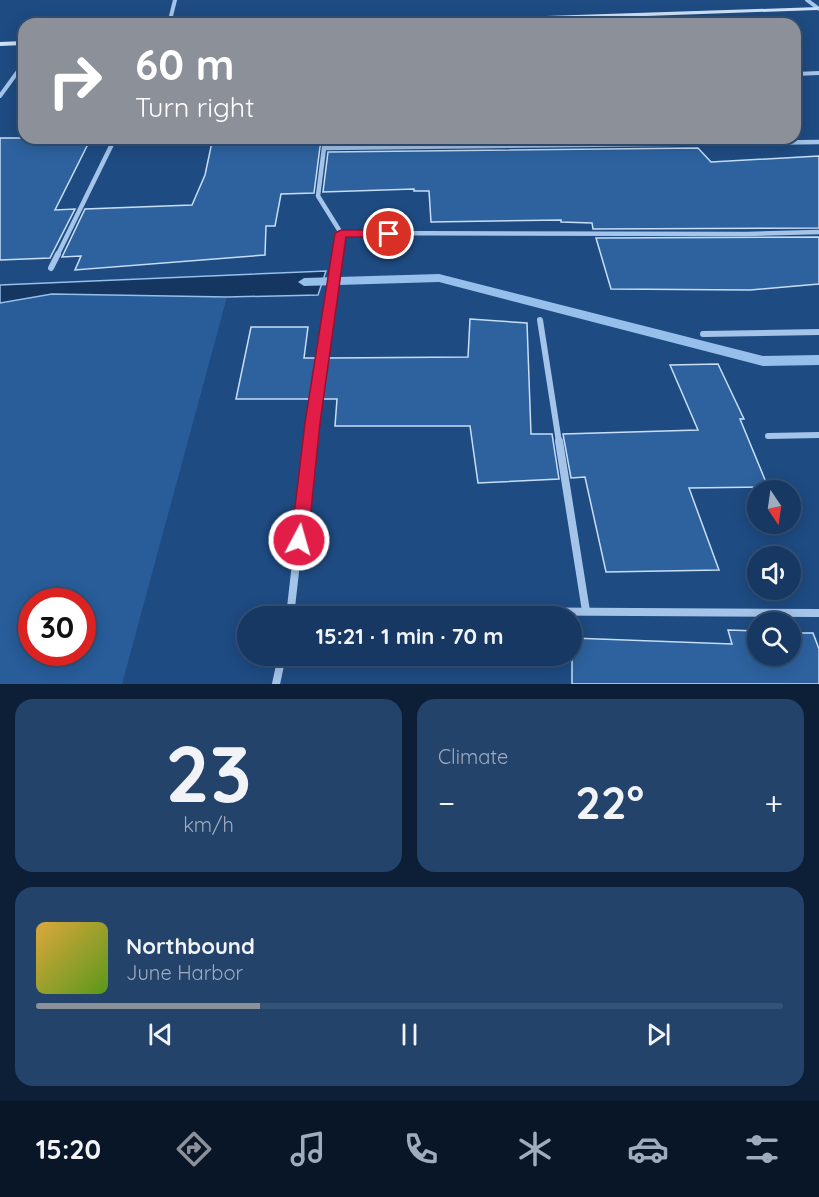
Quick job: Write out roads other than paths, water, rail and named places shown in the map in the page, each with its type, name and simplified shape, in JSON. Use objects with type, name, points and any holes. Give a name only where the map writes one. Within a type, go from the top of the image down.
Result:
[{"type":"street","points":[[170,18],[175,0]]},
{"type":"street","points":[[807,0],[818,9]]},
{"type":"street","points":[[559,18],[818,9]]},
{"type":"street","points":[[0,44],[18,43]]},
{"type":"street","points":[[0,96],[18,71]]},
{"type":"street","points":[[801,74],[819,73]]},
{"type":"street","points":[[801,142],[819,142]]},
{"type":"street","points":[[51,268],[112,144]]},
{"type":"street","points":[[292,606],[312,423],[341,233],[318,196],[326,144]]},
{"type":"street","points":[[324,148],[654,144]]},
{"type":"street","points":[[341,233],[747,234],[819,232]]},
{"type":"street","points":[[540,320],[586,611]]},
{"type":"street","points":[[703,334],[819,332]]},
{"type":"street","points":[[768,436],[819,435]]},
{"type":"street","points":[[582,611],[819,613]]},
{"type":"street","points":[[276,684],[280,666]]},
{"type":"waterway","points":[[304,282],[439,278],[763,361],[819,360]]}]
